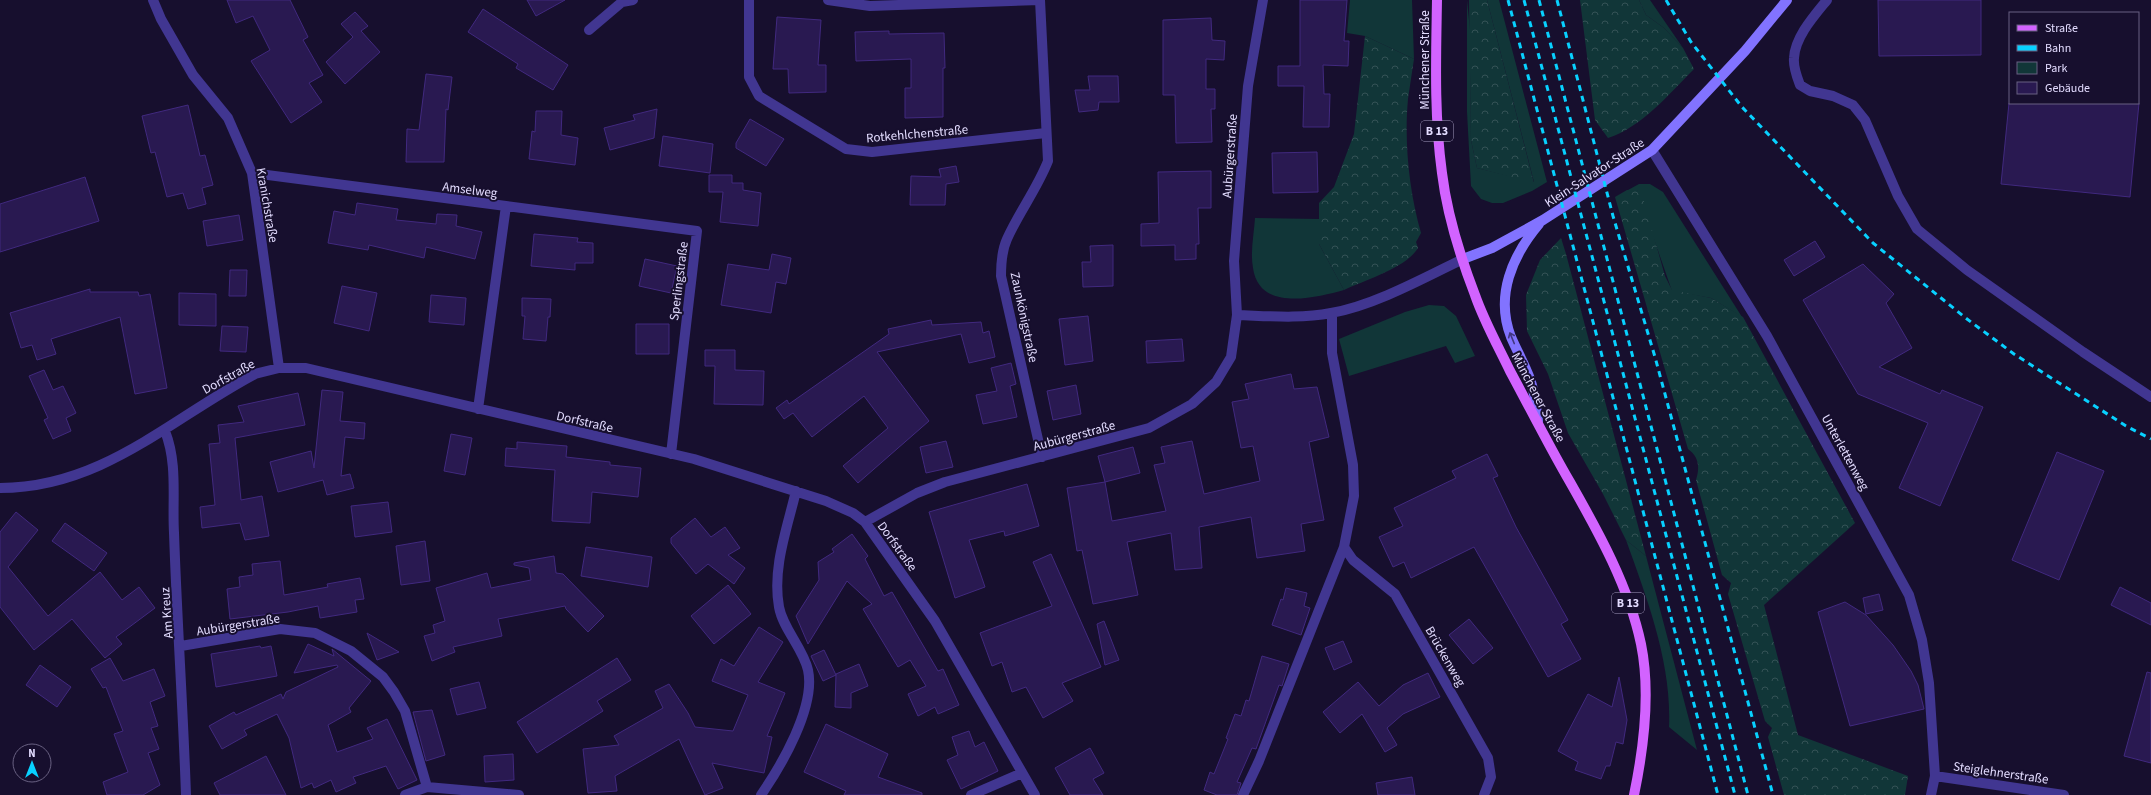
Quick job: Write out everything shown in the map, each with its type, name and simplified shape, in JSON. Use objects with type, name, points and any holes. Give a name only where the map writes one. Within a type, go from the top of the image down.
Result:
[{"type":"main road","name":"Münchener Straße","points":[[1437,0],[1437,130],[1442,174],[1449,214],[1463,259],[1478,302],[1540,428],[1589,515],[1612,562],[1641,644],[1645,682],[1644,718],[1642,759],[1634,795]]},
{"type":"main road","name":"Klein-Salvator-Straße","points":[[1463,259],[1492,248],[1543,220],[1652,150],[1745,51],[1787,0]]},
{"type":"main road","points":[[1540,428],[1531,380],[1511,336],[1504,298],[1507,280],[1515,258],[1543,220]]},
{"type":"street","name":"Kranichstraße","points":[[153,0],[161,19],[193,75],[228,118],[252,173],[278,368]]},
{"type":"street","points":[[589,30],[622,2],[633,0]]},
{"type":"street","name":"Rotkehlchenstraße","points":[[749,0],[749,77],[759,96],[846,149],[872,152],[1046,133]]},
{"type":"street","points":[[828,0],[870,6],[1040,0]]},
{"type":"street","name":"Zaunkönigstraße","points":[[1040,0],[1048,161],[1039,183],[1007,239],[1001,261],[1001,276],[1042,457]]},
{"type":"street","name":"Aubürgerstraße","points":[[865,522],[904,499],[938,485],[1149,428],[1192,404],[1216,382],[1231,357],[1237,315],[1234,261],[1248,86],[1263,0]]},
{"type":"street","points":[[1827,0],[1814,15],[1798,42],[1794,59],[1800,86],[1810,92],[1833,96],[1853,105],[1866,120],[1898,196],[1917,229],[1967,270],[2083,352],[2151,397]]},
{"type":"street","name":"Unterlettenweg","points":[[1652,150],[1767,336],[1909,595],[1922,640],[1930,683],[1935,776],[1931,795]]},
{"type":"street","name":"Amselweg","points":[[252,173],[506,206],[478,409]]},
{"type":"street","name":"Sperlingstraße","points":[[506,206],[697,231],[671,454]]},
{"type":"street","name":"Klein-Salvator-Straße","points":[[1332,313],[1370,302],[1434,274],[1463,259]]},
{"type":"street","points":[[1237,315],[1297,317],[1332,313],[1332,353],[1353,466],[1354,496],[1344,547],[1259,761],[1243,795]]},
{"type":"street","name":"Dorfstraße","points":[[0,488],[37,485],[94,470],[119,458],[165,431],[242,381],[255,374],[278,368],[306,368],[734,470],[840,506],[865,522],[935,621],[1035,795]]},
{"type":"street","name":"Am Kreuz","points":[[165,431],[170,444],[174,464],[174,532],[181,646],[186,795]]},
{"type":"street","points":[[761,795],[772,779],[792,738],[806,704],[810,688],[808,669],[779,608],[777,570],[796,491]]},
{"type":"street","name":"Brückenweg","points":[[1344,547],[1353,560],[1395,594],[1481,744],[1488,758],[1491,776],[1484,795]]},
{"type":"street","name":"Aubürgerstraße","points":[[181,646],[280,629],[314,633],[351,651],[384,677],[405,711],[426,787]]},
{"type":"street","points":[[971,795],[1022,773]]},
{"type":"street","name":"Steiglehnerstraße","points":[[1935,776],[2064,795]]},
{"type":"street","points":[[405,795],[426,787],[519,795]]},
{"type":"green space","points":[[1350,0],[1412,0],[1414,59],[1365,36],[1347,33]]},
{"type":"green space","points":[[1467,0],[1470,30],[1471,140],[1477,168],[1534,182],[1487,0],[1499,0],[1547,182],[1532,191],[1503,203],[1492,203],[1481,199],[1471,186],[1467,112]]},
{"type":"green space","points":[[1469,0],[1487,0],[1534,183],[1477,168],[1471,140]]},
{"type":"green space","points":[[1580,0],[1639,0],[1646,15],[1664,28],[1683,48],[1694,69],[1644,118],[1620,133],[1608,138],[1595,120]]},
{"type":"green space","points":[[1639,0],[1650,0],[1683,48],[1664,28],[1646,15]]},
{"type":"green space","points":[[1365,36],[1414,59],[1408,99],[1407,149],[1413,200],[1421,233],[1416,242],[1418,248],[1404,262],[1384,273],[1344,290],[1319,244],[1319,203],[1334,187],[1354,134]]},
{"type":"green space","points":[[1639,184],[1650,184],[1663,192],[1742,317],[1711,298],[1672,291],[1637,190],[1628,190]]},
{"type":"green space","points":[[1627,190],[1637,190],[1643,198],[1665,276],[1672,290],[1711,298],[1743,317],[1855,523],[1764,605],[1798,735],[1908,776],[1905,795],[1784,795],[1768,737],[1772,728],[1765,721],[1728,594],[1731,583],[1722,575],[1696,480],[1698,463],[1692,452],[1688,449],[1615,197]]},
{"type":"green space","points":[[1255,218],[1319,219],[1319,244],[1344,290],[1304,298],[1277,296],[1266,291],[1257,282],[1252,262]]},
{"type":"green space","points":[[1561,238],[1646,556],[1626,540],[1603,494],[1568,433],[1548,374],[1527,331],[1526,295],[1540,260]]},
{"type":"green space","points":[[1429,305],[1444,306],[1456,316],[1475,356],[1455,363],[1446,346],[1349,376],[1339,339],[1405,312]]},
{"type":"green space","points":[[1626,540],[1646,556],[1697,750],[1669,727],[1669,703],[1662,655],[1650,608]]},
{"type":"building","points":[[227,0],[290,0],[308,37],[303,40],[323,75],[309,83],[322,102],[291,123],[251,61],[270,50],[253,16],[236,23]]},
{"type":"building","points":[[527,0],[565,0],[536,16]]},
{"type":"building","points":[[1300,0],[1347,0],[1344,41],[1349,41],[1348,66],[1323,65],[1324,94],[1330,94],[1329,127],[1303,127],[1304,86],[1278,86],[1278,66],[1300,66]]},
{"type":"building","points":[[1878,0],[1981,0],[1981,55],[1879,56]]},
{"type":"building","points":[[483,9],[568,65],[553,90],[516,68],[518,64],[468,32]]},
{"type":"building","points":[[355,12],[368,26],[361,31],[380,52],[345,84],[326,62],[353,37],[341,24]]},
{"type":"building","points":[[777,17],[821,20],[818,65],[826,65],[826,92],[789,93],[788,69],[773,69]]},
{"type":"building","points":[[1211,18],[1212,40],[1225,41],[1224,60],[1206,59],[1206,89],[1215,89],[1215,109],[1211,109],[1212,142],[1176,143],[1175,95],[1163,95],[1163,20]]},
{"type":"building","points":[[889,31],[889,34],[944,33],[945,68],[943,68],[943,117],[905,118],[905,88],[911,88],[911,59],[856,61],[855,32]]},
{"type":"building","points":[[426,74],[452,77],[448,110],[446,109],[444,162],[406,162],[407,129],[419,130]]},
{"type":"building","points":[[1088,76],[1118,76],[1119,102],[1099,102],[1098,110],[1079,112],[1075,90],[1090,90]]},
{"type":"building","points":[[2009,103],[2139,104],[2130,197],[2001,184]]},
{"type":"building","points":[[188,105],[200,156],[205,155],[213,185],[202,188],[206,204],[188,209],[183,193],[167,197],[155,152],[151,153],[142,116]]},
{"type":"building","points":[[657,109],[654,138],[610,150],[604,128],[635,120],[633,115]]},
{"type":"building","points":[[536,111],[562,111],[561,135],[578,138],[575,165],[529,159],[532,131],[535,132]]},
{"type":"building","points":[[750,119],[784,139],[766,166],[736,148],[736,143]]},
{"type":"building","points":[[663,136],[713,144],[710,173],[659,166]]},
{"type":"building","points":[[1317,152],[1318,192],[1273,193],[1272,153]]},
{"type":"building","points":[[956,166],[959,182],[946,184],[945,205],[910,205],[911,176],[941,177],[939,169]]},
{"type":"building","points":[[1211,171],[1211,208],[1198,208],[1199,244],[1196,244],[1196,259],[1175,260],[1175,245],[1141,246],[1141,224],[1159,223],[1158,172]]},
{"type":"building","points":[[709,175],[732,175],[732,183],[743,183],[743,190],[761,193],[758,226],[720,222],[723,192],[709,192]]},
{"type":"building","points":[[85,177],[99,221],[0,252],[0,204]]},
{"type":"building","points":[[357,203],[398,209],[396,220],[436,224],[437,214],[457,215],[456,226],[482,232],[475,259],[426,247],[424,258],[369,245],[368,250],[328,243],[334,211],[355,215]]},
{"type":"building","points":[[239,215],[243,240],[207,246],[203,221]]},
{"type":"building","points":[[534,234],[578,238],[577,242],[593,243],[593,263],[575,263],[575,270],[531,266]]},
{"type":"building","points":[[1815,241],[1825,257],[1794,276],[1784,260]]},
{"type":"building","points":[[1113,245],[1113,286],[1083,287],[1082,262],[1091,262],[1090,246]]},
{"type":"building","points":[[772,254],[791,258],[786,284],[776,282],[771,313],[721,305],[728,264],[769,270]]},
{"type":"building","points":[[645,259],[677,266],[671,293],[639,286]]},
{"type":"building","points":[[1863,264],[1894,294],[1886,303],[1912,348],[1879,367],[1940,394],[1942,390],[1983,407],[1940,506],[1899,488],[1928,423],[1858,394],[1803,300]]},
{"type":"building","points":[[230,270],[247,270],[246,296],[229,296]]},
{"type":"building","points":[[342,286],[377,293],[369,331],[334,323]]},
{"type":"building","points":[[90,289],[90,292],[138,292],[139,296],[150,294],[167,388],[135,394],[120,317],[51,339],[56,354],[37,360],[32,345],[21,348],[10,313]]},
{"type":"building","points":[[179,293],[216,294],[216,326],[179,325]]},
{"type":"building","points":[[431,295],[466,298],[464,325],[429,322]]},
{"type":"building","points":[[522,298],[551,299],[546,341],[523,339],[525,316],[522,316]]},
{"type":"building","points":[[1088,316],[1093,361],[1065,365],[1059,319]]},
{"type":"building","points":[[931,320],[932,325],[981,322],[983,333],[989,331],[995,357],[969,363],[961,334],[877,352],[929,421],[858,483],[843,466],[888,428],[864,396],[812,437],[793,413],[784,419],[776,408],[787,400],[789,404],[889,334],[888,329]]},
{"type":"building","points":[[636,324],[669,324],[669,354],[636,354]]},
{"type":"building","points":[[222,326],[248,327],[246,352],[220,351]]},
{"type":"building","points":[[1182,339],[1184,361],[1147,363],[1146,341]]},
{"type":"building","points":[[705,350],[735,350],[735,370],[764,371],[763,405],[714,404],[715,366],[705,366]]},
{"type":"building","points":[[1011,363],[1016,384],[1010,386],[1017,417],[983,424],[976,395],[997,391],[991,368]]},
{"type":"building","points":[[44,370],[53,390],[63,386],[76,413],[66,418],[71,431],[53,439],[44,420],[48,418],[29,376]]},
{"type":"building","points":[[1291,374],[1294,389],[1317,387],[1329,437],[1309,442],[1324,520],[1301,524],[1305,551],[1257,558],[1251,517],[1199,527],[1202,568],[1175,570],[1171,533],[1127,542],[1138,595],[1093,604],[1082,550],[1077,551],[1067,488],[1105,482],[1112,521],[1166,511],[1154,465],[1165,463],[1161,447],[1192,441],[1204,494],[1260,481],[1253,446],[1241,448],[1232,402],[1249,399],[1245,384]]},
{"type":"building","points":[[1076,385],[1081,414],[1053,420],[1047,391]]},
{"type":"building","points":[[322,390],[343,392],[340,421],[365,423],[364,439],[345,437],[341,476],[350,474],[354,488],[327,495],[323,480],[278,492],[270,462],[311,451],[314,468]]},
{"type":"building","points":[[298,393],[305,425],[235,438],[241,500],[262,496],[269,536],[245,540],[240,523],[202,528],[200,507],[215,505],[209,444],[220,443],[218,425],[244,422],[238,406]]},
{"type":"building","points":[[451,434],[472,438],[465,475],[444,471]]},
{"type":"building","points":[[946,441],[953,467],[926,473],[920,447]]},
{"type":"building","points":[[517,442],[567,446],[566,457],[610,462],[610,465],[641,468],[638,497],[592,492],[590,523],[552,521],[555,470],[505,466],[506,448],[517,449]]},
{"type":"building","points":[[1133,447],[1140,473],[1105,482],[1098,456]]},
{"type":"building","points":[[2057,452],[2104,471],[2059,580],[2012,560]]},
{"type":"building","points":[[1487,454],[1498,476],[1493,478],[1516,527],[1568,620],[1561,624],[1581,659],[1548,677],[1474,547],[1411,578],[1404,562],[1393,567],[1379,537],[1403,526],[1394,508],[1456,478],[1452,471]]},
{"type":"building","points":[[1027,484],[1039,526],[1005,536],[1004,531],[969,540],[985,587],[955,598],[929,512]]},
{"type":"building","points":[[388,502],[392,532],[355,537],[351,506]]},
{"type":"building","points":[[16,512],[38,530],[8,567],[48,616],[100,572],[122,600],[139,587],[155,608],[116,637],[122,644],[105,658],[72,619],[34,650],[0,607],[0,532]]},
{"type":"building","points":[[695,518],[711,537],[725,527],[740,548],[728,555],[745,568],[734,584],[708,564],[696,574],[671,543],[671,538]]},
{"type":"building","points":[[65,523],[107,553],[94,571],[52,541]]},
{"type":"building","points":[[852,534],[868,556],[865,559],[884,596],[892,592],[938,671],[943,669],[959,705],[938,714],[935,707],[918,716],[908,694],[926,686],[910,660],[898,667],[863,609],[872,604],[847,581],[808,644],[796,616],[819,580],[818,562],[834,552],[832,549]]},
{"type":"building","points":[[425,541],[430,581],[401,585],[396,546]]},
{"type":"building","points":[[586,547],[652,557],[648,587],[581,576]]},
{"type":"building","points":[[1051,554],[1101,667],[1062,683],[1073,701],[1043,718],[1026,687],[1012,692],[1002,662],[992,666],[980,633],[1052,606],[1033,562]]},
{"type":"building","points":[[554,556],[556,573],[563,574],[604,616],[588,632],[566,609],[565,606],[498,619],[502,636],[453,647],[455,652],[432,661],[424,636],[435,633],[433,625],[445,621],[436,588],[487,573],[491,588],[531,580],[529,568],[514,565],[514,563]]},
{"type":"building","points":[[280,561],[284,595],[328,587],[327,584],[360,578],[364,599],[355,600],[357,612],[320,618],[318,606],[288,612],[230,619],[227,589],[240,587],[239,577],[253,575],[252,564]]},
{"type":"building","points":[[728,585],[751,614],[714,644],[691,616]]},
{"type":"building","points":[[2120,587],[2151,603],[2151,625],[2111,605]]},
{"type":"building","points":[[1286,588],[1307,593],[1304,606],[1310,608],[1301,635],[1272,625],[1281,599],[1283,600]]},
{"type":"building","points":[[1879,594],[1883,610],[1866,614],[1863,598]]},
{"type":"building","points":[[1845,602],[1866,615],[1893,645],[1911,671],[1918,685],[1924,709],[1850,726],[1818,612]]},
{"type":"building","points":[[1469,619],[1493,648],[1473,664],[1449,635]]},
{"type":"building","points":[[1104,621],[1119,660],[1105,665],[1097,624]]},
{"type":"building","points":[[759,627],[783,642],[758,682],[785,693],[767,736],[772,737],[764,773],[712,763],[723,788],[705,795],[679,739],[615,776],[617,791],[588,793],[583,749],[619,745],[614,736],[663,708],[655,691],[669,684],[688,713],[695,727],[733,731],[748,695],[712,681],[721,659],[734,666]]},
{"type":"building","points":[[367,633],[399,652],[377,660]]},
{"type":"building","points":[[1343,641],[1352,662],[1334,670],[1325,648]]},
{"type":"building","points":[[308,644],[334,656],[332,649],[371,681],[349,708],[351,712],[328,725],[337,752],[373,739],[367,728],[387,719],[417,780],[398,789],[386,766],[353,777],[356,783],[336,792],[331,780],[314,788],[312,783],[301,788],[289,738],[277,714],[244,730],[247,735],[222,749],[209,726],[234,712],[236,715],[281,694],[283,699],[286,692],[338,667],[337,665],[294,673]]},
{"type":"building","points":[[260,646],[261,648],[271,646],[277,676],[216,687],[211,654]]},
{"type":"building","points":[[824,650],[836,675],[823,681],[811,656]]},
{"type":"building","points":[[1262,656],[1289,664],[1282,686],[1279,685],[1256,749],[1252,748],[1237,782],[1241,783],[1237,795],[1217,795],[1204,790],[1210,772],[1214,774],[1228,739],[1226,738],[1235,714],[1241,716],[1246,700],[1249,701]]},
{"type":"building","points":[[110,658],[123,681],[154,669],[165,696],[150,702],[158,726],[151,728],[159,749],[148,753],[160,785],[143,795],[107,795],[103,782],[128,772],[114,734],[123,731],[106,687],[103,688],[91,669]]},
{"type":"building","points":[[617,658],[631,680],[597,701],[603,711],[537,753],[517,722]]},
{"type":"building","points":[[859,664],[868,686],[851,693],[851,708],[835,707],[836,674]]},
{"type":"building","points":[[40,665],[71,687],[57,707],[26,685]]},
{"type":"building","points":[[2147,672],[2151,673],[2151,763],[2124,756]]},
{"type":"building","points":[[1428,673],[1440,697],[1403,714],[1387,728],[1397,745],[1385,752],[1362,714],[1340,733],[1323,712],[1358,682],[1379,706],[1403,685]]},
{"type":"building","points":[[1619,677],[1627,720],[1623,744],[1616,742],[1610,766],[1606,766],[1601,779],[1575,770],[1578,762],[1558,751],[1588,694],[1612,707]]},
{"type":"building","points":[[479,682],[486,708],[457,715],[450,689]]},
{"type":"building","points":[[432,710],[445,755],[426,761],[413,712]]},
{"type":"building","points":[[826,724],[888,754],[878,777],[922,793],[922,795],[844,795],[846,791],[804,772]]},
{"type":"building","points":[[969,731],[975,747],[984,742],[998,771],[961,789],[947,760],[958,755],[952,737]]},
{"type":"building","points":[[1090,748],[1104,773],[1093,779],[1103,795],[1070,795],[1055,768]]},
{"type":"building","points":[[513,754],[514,780],[485,782],[484,756]]},
{"type":"building","points":[[266,756],[286,795],[220,795],[214,783]]},
{"type":"building","points":[[1412,777],[1415,795],[1378,795],[1376,783]]},
{"type":"railway","points":[[1508,0],[1718,795]]},
{"type":"railway","points":[[1524,0],[1735,795]]},
{"type":"railway","points":[[1539,0],[1748,795]]},
{"type":"railway","points":[[1557,0],[1613,216],[1655,357],[1773,795]]},
{"type":"railway","points":[[1666,0],[1691,42],[1742,107],[1873,243],[1967,319],[2014,354],[2126,426],[2151,439]]}]
